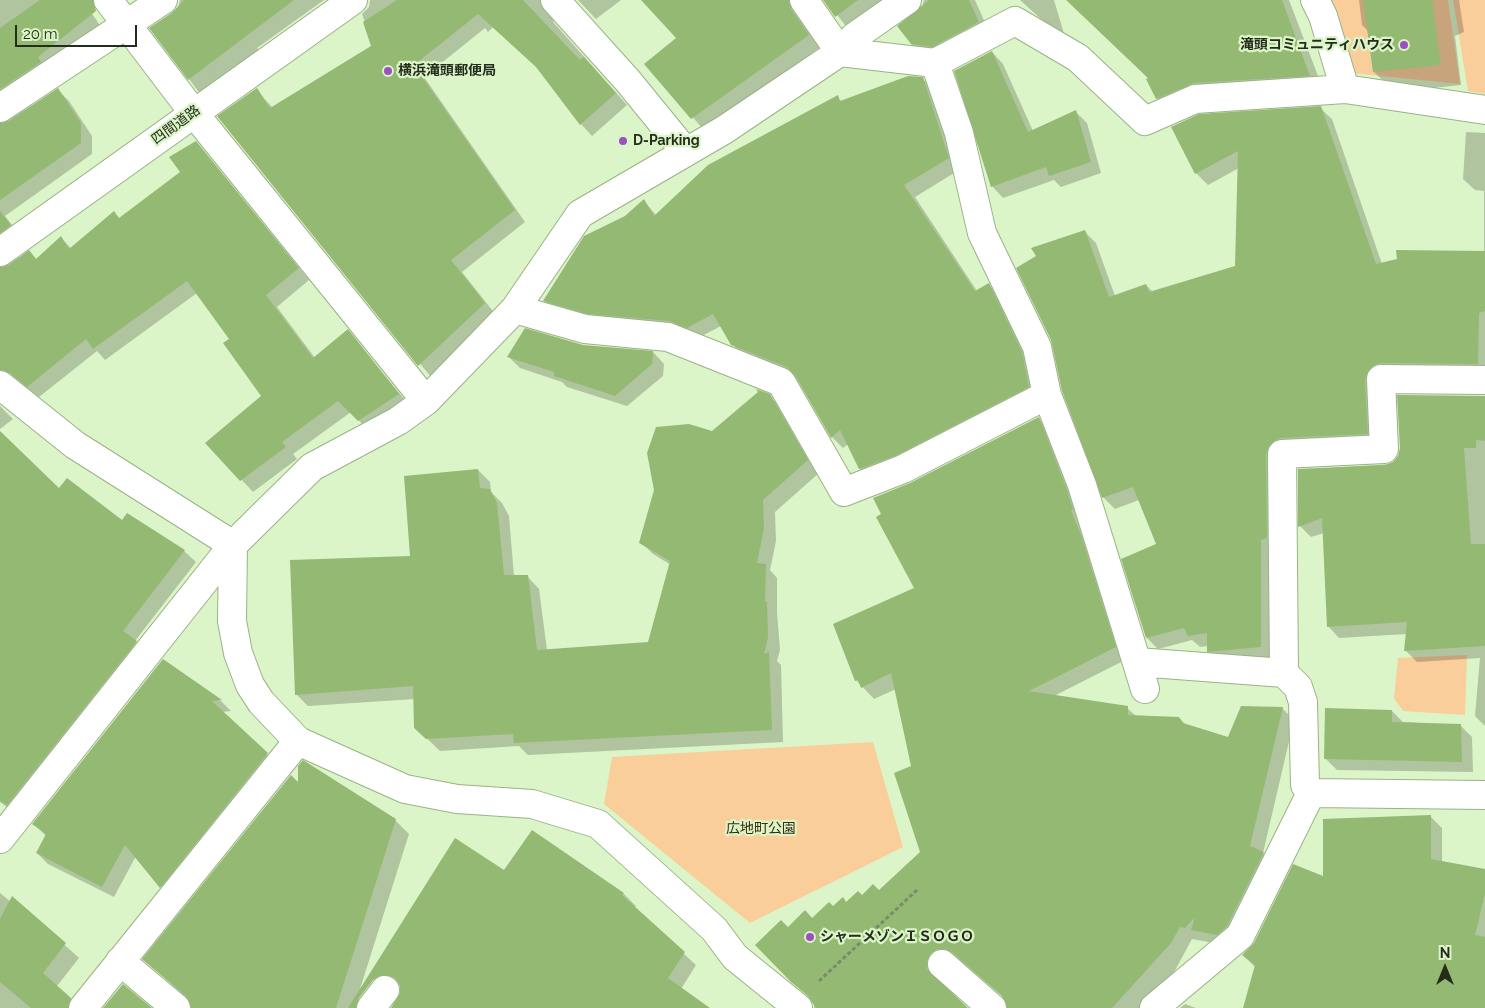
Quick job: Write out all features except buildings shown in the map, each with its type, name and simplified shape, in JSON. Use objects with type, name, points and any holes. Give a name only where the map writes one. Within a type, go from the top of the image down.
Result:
[{"type":"street","points":[[108,0],[193,112],[426,401]]},
{"type":"street","points":[[0,108],[163,0]]},
{"type":"street","name":"四間道路","points":[[0,252],[193,112],[353,0]]},
{"type":"street","points":[[555,0],[628,81],[685,151]]},
{"type":"street","points":[[804,0],[840,52],[936,63],[1014,21],[1078,58],[1145,121],[1195,99],[1345,88],[1485,110]]},
{"type":"street","points":[[0,838],[233,545],[312,467],[398,421],[426,401],[515,309],[580,214],[685,151],[724,130],[840,52],[854,37],[907,0]]},
{"type":"street","points":[[1315,0],[1323,16],[1345,88]]},
{"type":"street","points":[[936,63],[959,133],[982,233],[1037,347],[1047,395],[1082,485],[1145,690]]},
{"type":"street","points":[[515,309],[585,329],[668,337],[781,382],[844,492],[903,468],[1047,395]]},
{"type":"street","points":[[1284,673],[1282,454],[1384,450],[1381,379],[1485,380]]},
{"type":"street","points":[[0,385],[75,445],[233,545]]},
{"type":"street","points":[[233,545],[232,621],[238,653],[250,685],[261,702],[298,741],[405,789],[458,799],[532,804],[598,824],[714,929],[767,996],[798,1008]]},
{"type":"street","points":[[1137,662],[1284,673],[1298,687],[1303,702],[1305,785],[1310,793]]},
{"type":"street","points":[[83,1008],[298,741]]},
{"type":"street","points":[[1310,793],[1485,795]]},
{"type":"street","points":[[1154,1008],[1240,936],[1310,793]]},
{"type":"street","points":[[120,961],[176,1008]]},
{"type":"street","points":[[942,964],[992,1008]]},
{"type":"path","points":[[815,984],[917,890]]},
{"type":"green space","points":[[1327,0],[1448,0],[1460,84],[1351,73]]},
{"type":"green space","points":[[1453,0],[1485,0],[1485,94],[1468,91]]},
{"type":"green space","points":[[1467,655],[1465,715],[1403,711],[1394,698],[1398,658]]},
{"type":"green space","name":"広地町公園","points":[[873,742],[903,847],[750,923],[604,804],[612,757]]},
{"type":"place","name":"滝頭コミュニティハウス","points":[[1404,45]]},
{"type":"place","name":"横浜滝頭郵便局","points":[[388,71]]},
{"type":"place","name":"D-Parking","points":[[623,141]]},
{"type":"place","name":"シャーメゾンＩＳＯＧＯ","points":[[810,937]]}]
